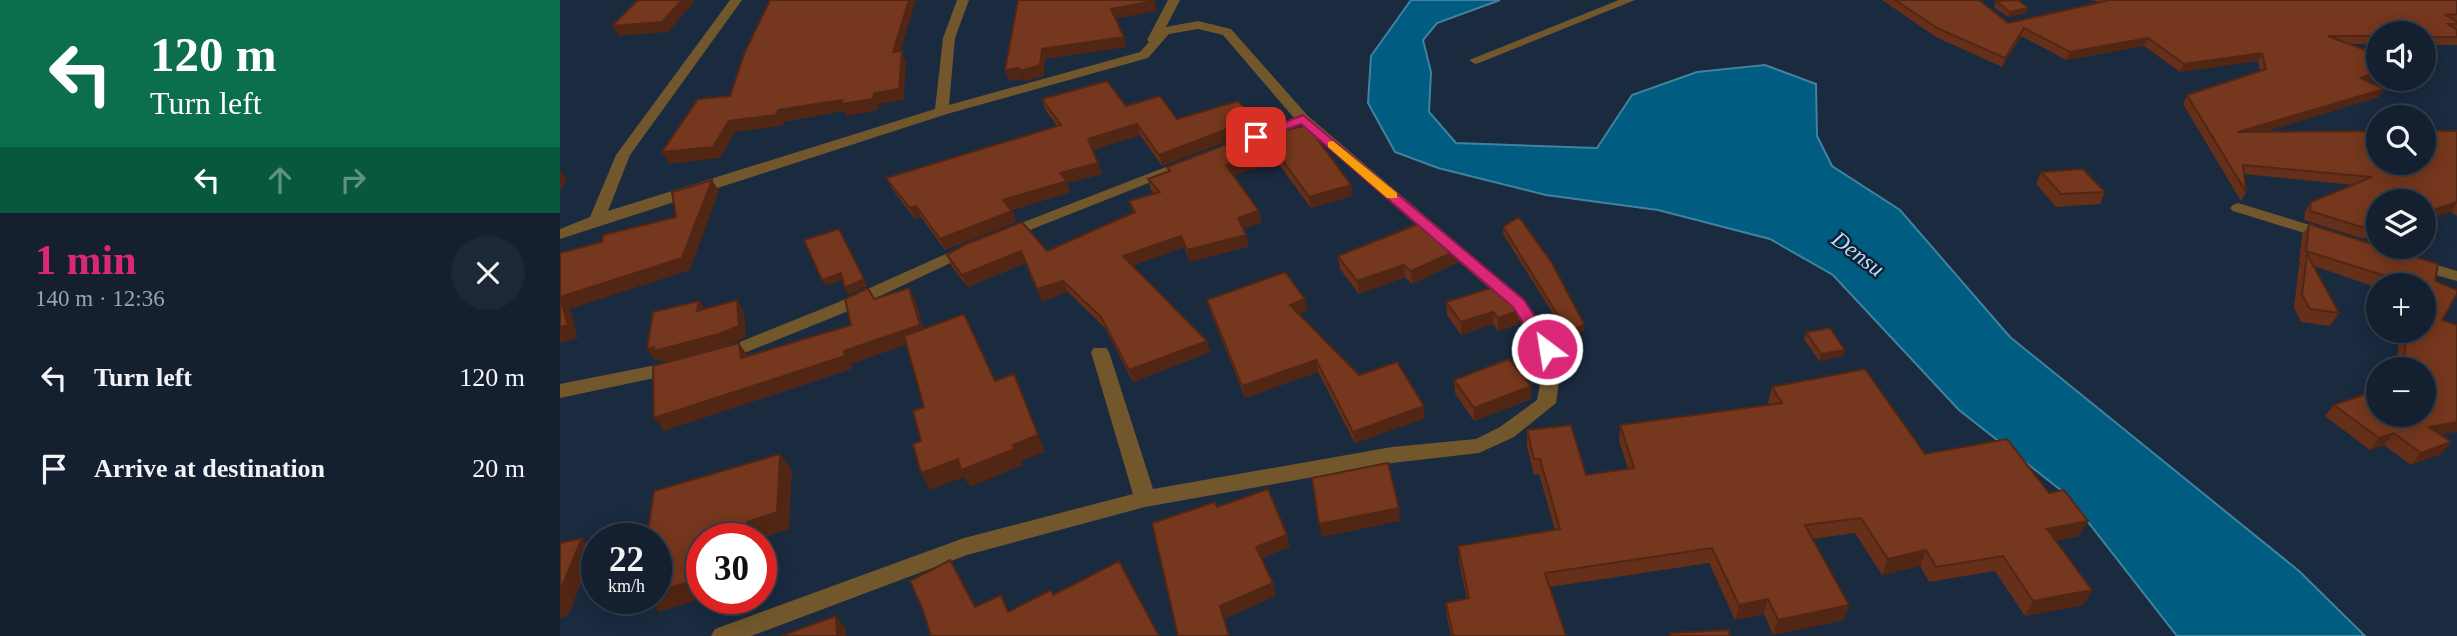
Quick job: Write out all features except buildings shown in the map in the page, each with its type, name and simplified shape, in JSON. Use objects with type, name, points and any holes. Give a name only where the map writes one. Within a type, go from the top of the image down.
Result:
[{"type":"street","points":[[597,220],[622,155],[736,0]]},
{"type":"street","points":[[942,111],[949,38],[963,0]]},
{"type":"street","points":[[1144,55],[1174,0]]},
{"type":"street","points":[[1475,60],[1629,0]]},
{"type":"street","points":[[560,234],[942,111],[1144,55],[1165,31],[1198,25],[1227,32],[1303,119],[1518,304],[1547,349],[1551,374],[1546,403],[1507,432],[1479,446],[1392,455],[1144,499],[964,547],[723,636]]},
{"type":"street","points":[[1228,148],[1303,119]]},
{"type":"street","points":[[560,391],[732,353],[840,308],[962,251],[1203,157]]},
{"type":"street","points":[[2238,208],[2341,240]]},
{"type":"street","points":[[2406,260],[2457,276]]},
{"type":"street","points":[[1101,352],[1136,461],[1144,499]]},
{"type":"water","name":"Densu","points":[[1411,0],[1500,0],[1437,23],[1423,40],[1431,72],[1429,112],[1456,143],[1597,148],[1632,95],[1697,72],[1765,65],[1816,84],[1817,136],[1832,166],[1900,210],[2010,337],[2299,571],[2365,636],[2177,636],[2067,495],[1959,410],[1833,275],[1770,239],[1658,210],[1546,195],[1438,168],[1395,152],[1368,103],[1371,56]]},
{"type":"slow traffic","points":[[1333,145],[1392,195]]},
{"type":"route","points":[[1256,137],[1303,119],[1518,304],[1540,334],[1547,349]]}]
